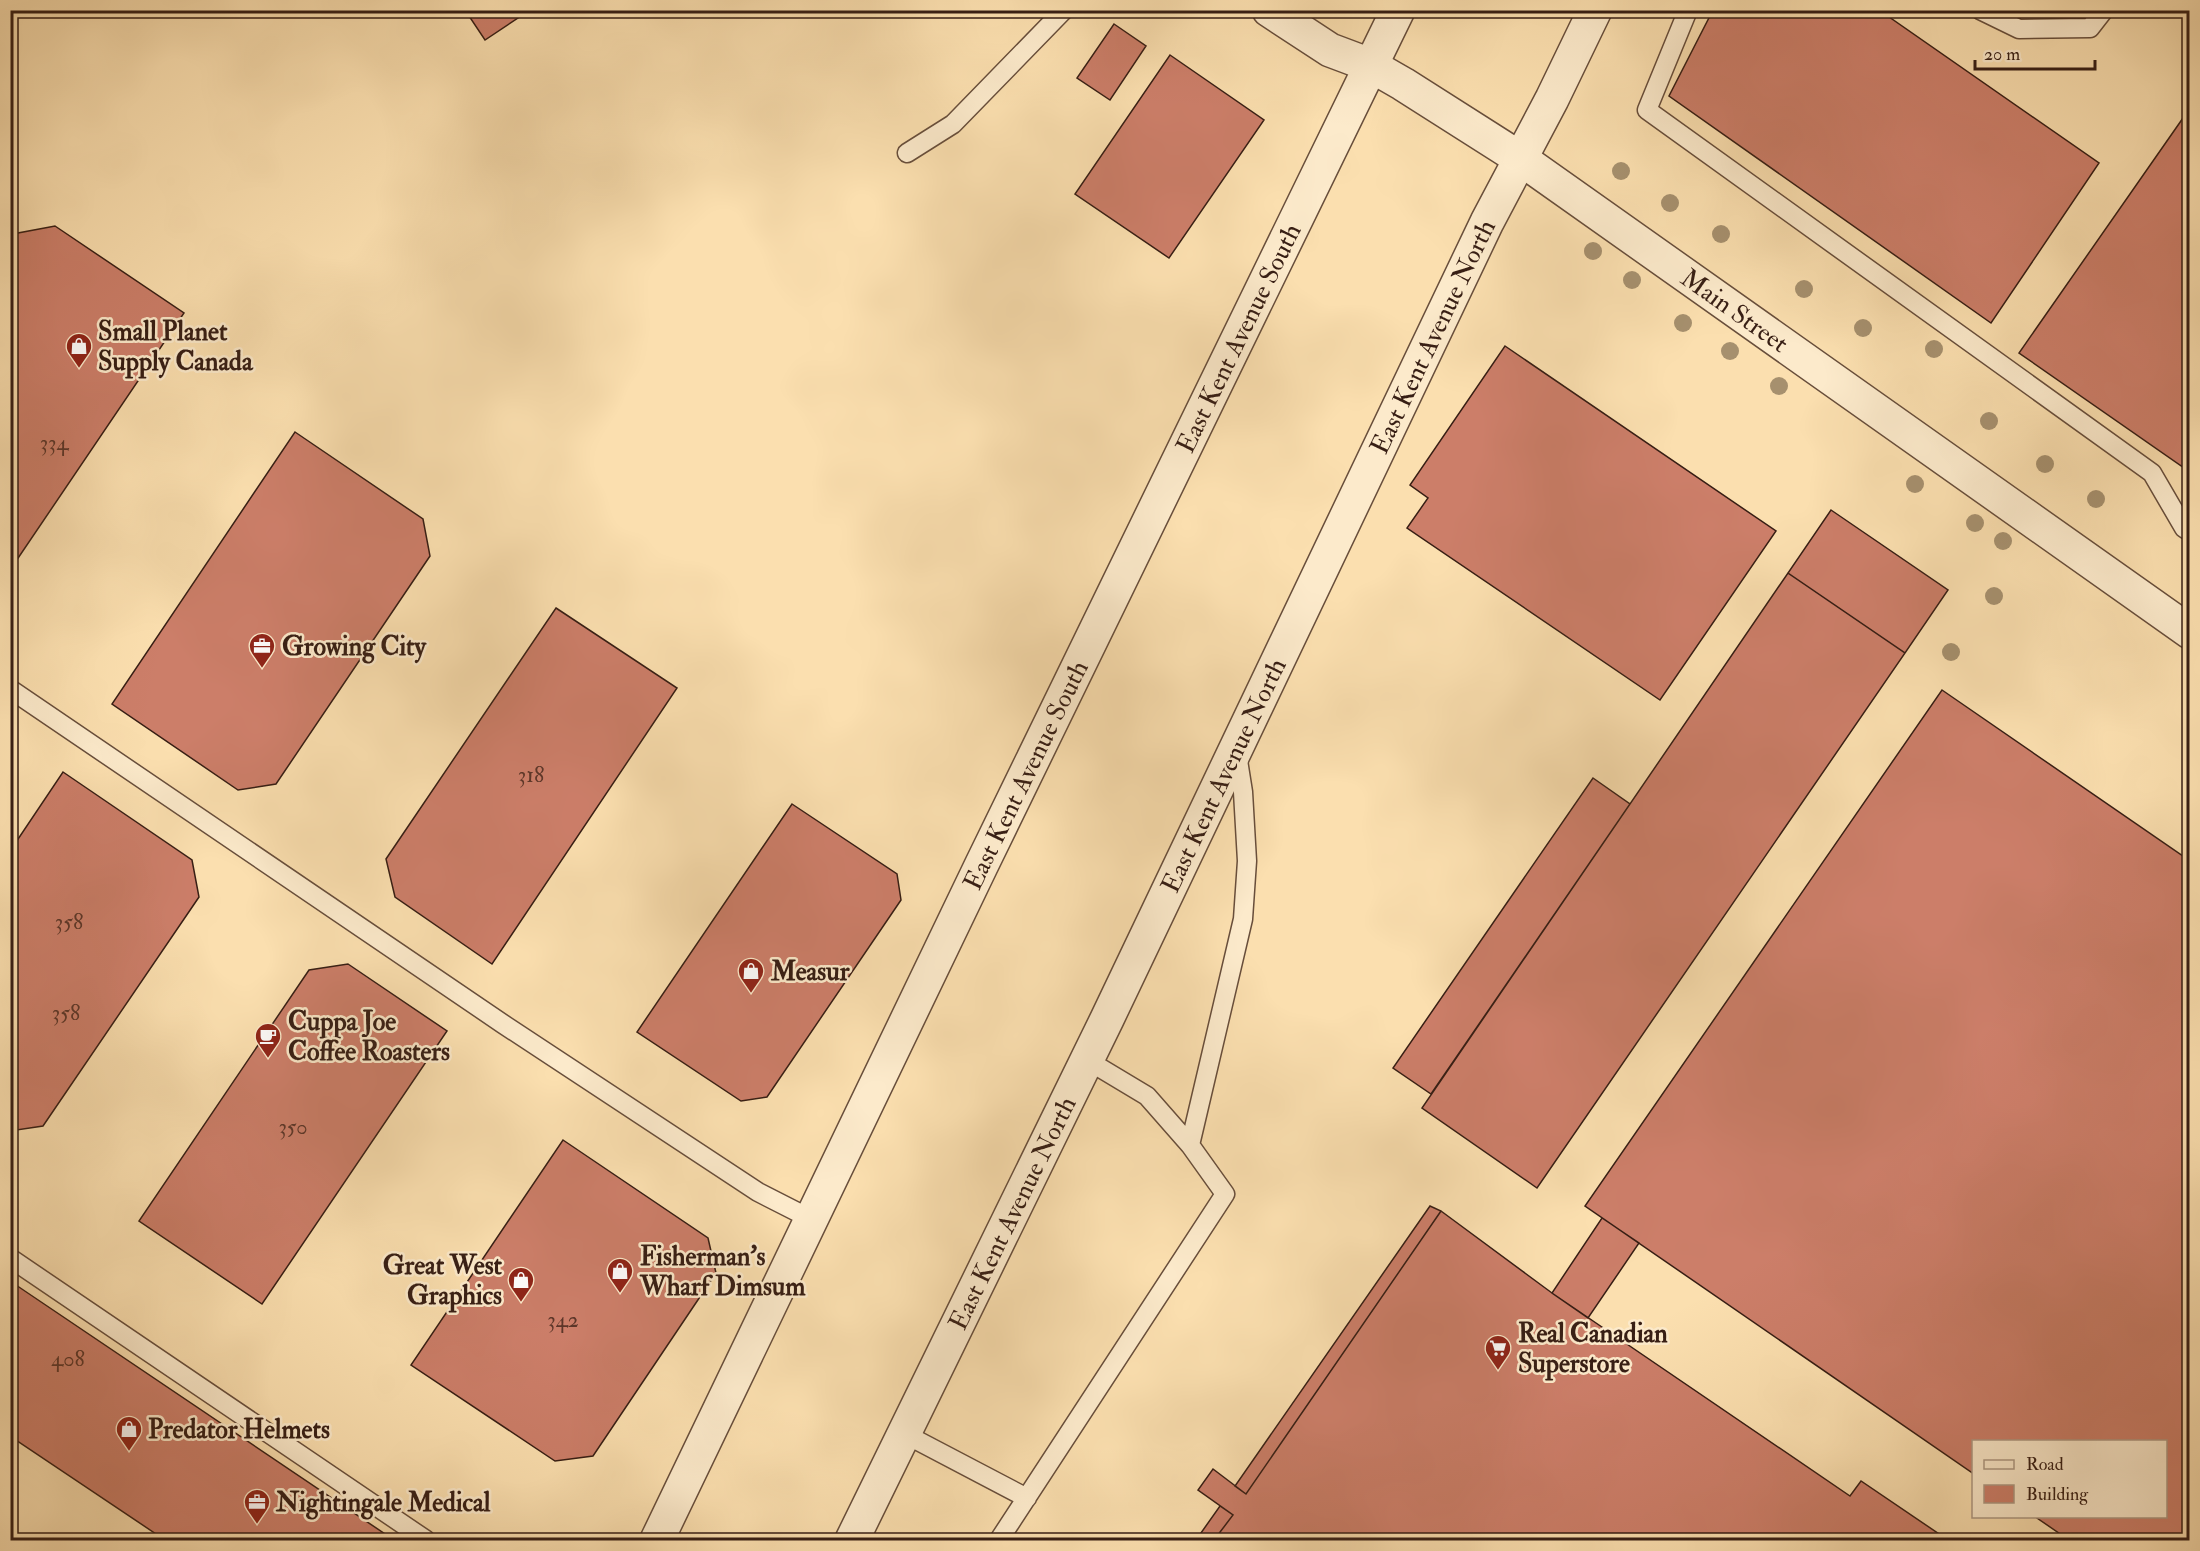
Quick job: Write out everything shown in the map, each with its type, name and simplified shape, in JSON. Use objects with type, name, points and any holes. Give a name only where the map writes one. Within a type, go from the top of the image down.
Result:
[{"type":"street","name":"Main Street","points":[[1269,10],[1330,50],[1370,65],[1446,110],[1521,159],[2187,624]]},
{"type":"street","name":"East Kent Avenue South","points":[[657,1540],[1398,10]]},
{"type":"street","name":"East Kent Avenue North","points":[[852,1540],[1087,1060],[1487,222],[1595,10]]},
{"type":"lane","points":[[907,153],[953,124],[1064,10]]},
{"type":"lane","points":[[1688,10],[1647,110],[2152,473],[2184,528],[2190,532]]},
{"type":"lane","points":[[1980,10],[2019,29],[2090,28],[2104,10]]},
{"type":"lane","points":[[10,689],[503,1024],[758,1192],[812,1219]]},
{"type":"lane","points":[[1190,1145],[1243,919],[1247,861],[1243,792],[1236,747]]},
{"type":"lane","points":[[999,1540],[1225,1194],[1190,1145],[1147,1096],[1087,1060]]},
{"type":"lane","points":[[10,1258],[426,1540]]},
{"type":"lane","points":[[903,1432],[1027,1498]]},
{"type":"building","points":[[465,10],[530,10],[485,40]]},
{"type":"building","points":[[1713,10],[1879,10],[2099,163],[1991,323],[1669,96]]},
{"type":"building","points":[[1114,24],[1146,46],[1110,100],[1077,78]]},
{"type":"building","points":[[1170,55],[1264,120],[1169,258],[1075,194]]},
{"type":"building","points":[[2190,108],[2190,472],[2019,353]]},
{"type":"building","points":[[55,226],[184,313],[10,570],[10,244],[18,233]]},
{"type":"building","points":[[1505,346],[1776,531],[1660,700],[1407,528],[1428,498],[1410,485]]},
{"type":"building","points":[[295,432],[423,519],[430,556],[276,784],[238,790],[112,704]]},
{"type":"building","points":[[1831,510],[1948,590],[1905,653],[1788,573]]},
{"type":"building","points":[[1788,573],[1905,653],[1537,1188],[1422,1108]]},
{"type":"building","points":[[556,608],[677,688],[492,964],[395,897],[386,859]]},
{"type":"building","points":[[1942,690],[2190,861],[2190,1535],[2185,1540],[2069,1540],[2037,1518],[2167,1518],[2167,1440],[1972,1440],[1972,1473],[1585,1206]]},
{"type":"building","points":[[63,772],[192,860],[199,897],[43,1126],[10,1131],[10,851]]},
{"type":"building","points":[[1593,778],[1630,804],[1431,1094],[1393,1068]]},
{"type":"building","points":[[792,804],[897,874],[901,900],[767,1097],[741,1101],[637,1032]]},
{"type":"building","points":[[348,964],[447,1031],[262,1304],[139,1221],[309,970]]},
{"type":"building","points":[[563,1140],[708,1238],[716,1273],[593,1456],[555,1461],[411,1365]]},
{"type":"building","points":[[1430,1206],[1441,1211],[1246,1494],[1235,1486]]},
{"type":"building","name":"Real Canadian Superstore","points":[[1441,1211],[1552,1293],[1850,1496],[1861,1481],[1948,1540],[1214,1540],[1233,1515],[1198,1490],[1213,1469],[1246,1494]]},
{"type":"building","points":[[1602,1218],[1639,1243],[1588,1318],[1552,1293]]},
{"type":"building","points":[[10,1281],[394,1540],[165,1540],[10,1436]]},
{"type":"building","points":[[1220,1506],[1233,1515],[1214,1540],[1196,1540]]},
{"type":"place","name":"Small Planet Supply Canada","points":[[79,369]]},
{"type":"place","name":"Growing City","points":[[262,669]]},
{"type":"place","name":"Measur","points":[[751,994]]},
{"type":"place","name":"Cuppa Joe Coffee Roasters","points":[[268,1059]]},
{"type":"place","name":"Fisherman's Wharf Dimsum","points":[[620,1294]]},
{"type":"place","name":"Great West Graphics","points":[[521,1303]]},
{"type":"place","name":"Real Canadian Superstore","points":[[1498,1371]]},
{"type":"place","name":"Predator Helmets","points":[[129,1452]]},
{"type":"place","name":"Nightingale Medical","points":[[257,1525]]}]
